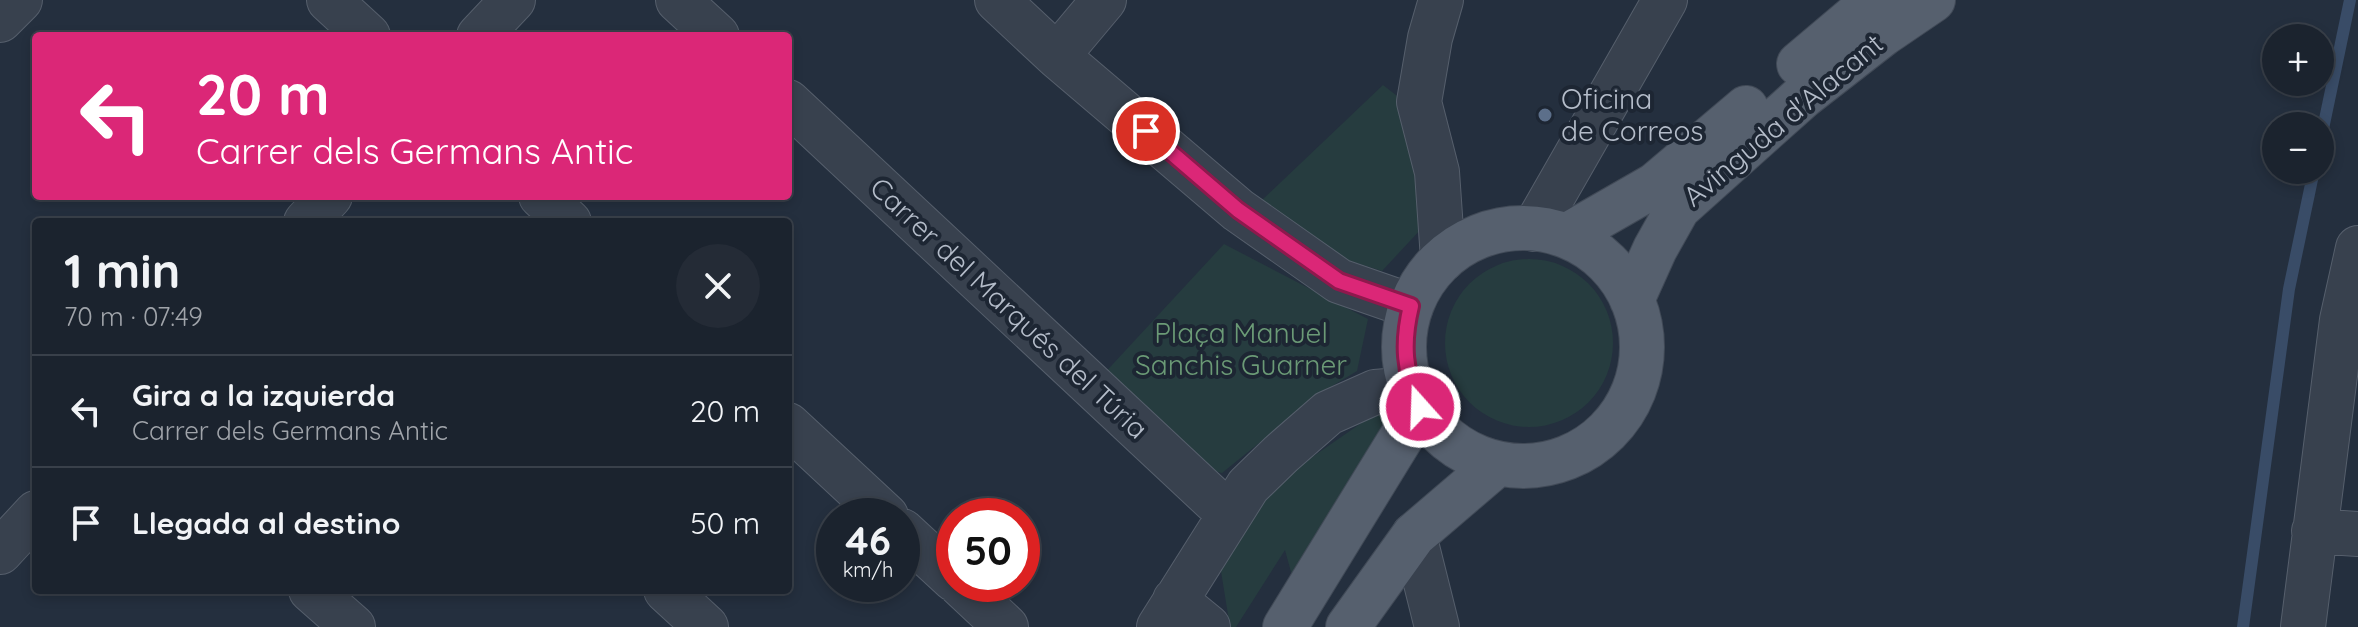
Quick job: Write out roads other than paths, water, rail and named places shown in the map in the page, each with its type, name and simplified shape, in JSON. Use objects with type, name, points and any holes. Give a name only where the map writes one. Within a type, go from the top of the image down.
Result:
[{"type":"main road","name":"Avinguda d'Alacant","points":[[1550,232],[1655,185],[1875,0]]},
{"type":"main road","name":"Avinguda d'Alacant","points":[[1632,300],[1678,208],[1802,97],[1883,34],[1933,0]]},
{"type":"main road","points":[[1501,230],[1550,232],[1594,251],[1616,273],[1632,300],[1642,336],[1640,373],[1626,408],[1602,437],[1571,457],[1535,466],[1497,464],[1467,452],[1440,433],[1416,398],[1404,362],[1404,333],[1411,306],[1424,280],[1443,259],[1470,240],[1501,230]]},
{"type":"main road","points":[[1285,627],[1416,398]]},
{"type":"main road","points":[[1348,627],[1414,535],[1497,464]]},
{"type":"street","points":[[0,20],[20,0]]},
{"type":"street","points":[[329,0],[364,32]]},
{"type":"street","points":[[483,32],[513,0]]},
{"type":"street","points":[[678,0],[713,32]]},
{"type":"street","points":[[997,0],[1057,56],[1238,210],[1339,281],[1411,306]]},
{"type":"street","points":[[1057,56],[1104,0]]},
{"type":"street","points":[[1441,0],[1430,38],[1419,102],[1437,172],[1443,259]]},
{"type":"street","points":[[1550,232],[1665,0]]},
{"type":"street","name":"Carrer del Marqués del Túria","points":[[792,106],[1229,514]]},
{"type":"street","points":[[310,218],[326,200]]},
{"type":"street","points":[[545,200],[565,218]]},
{"type":"street","points":[[2303,627],[2342,320],[2358,248]]},
{"type":"street","points":[[1180,618],[1229,514],[1248,486],[1328,413],[1375,392],[1416,398]]},
{"type":"street","points":[[792,429],[867,498]]},
{"type":"street","points":[[2314,531],[2358,534]]},
{"type":"street","points":[[1414,535],[1437,627]]},
{"type":"street","points":[[920,548],[936,562]]},
{"type":"street","points":[[316,594],[353,627]]},
{"type":"street","points":[[670,594],[706,627]]},
{"type":"street","points":[[979,602],[1006,627]]},
{"type":"waterway","points":[[2327,112],[2350,0]]},
{"type":"waterway","points":[[2243,627],[2289,289],[2311,184]]},
{"type":"place","name":"Oficina de Correos","points":[[1545,115]]},
{"type":"park label","name":"Plaça Manuel Sanchis Guarner","points":[[1241,349]]}]
